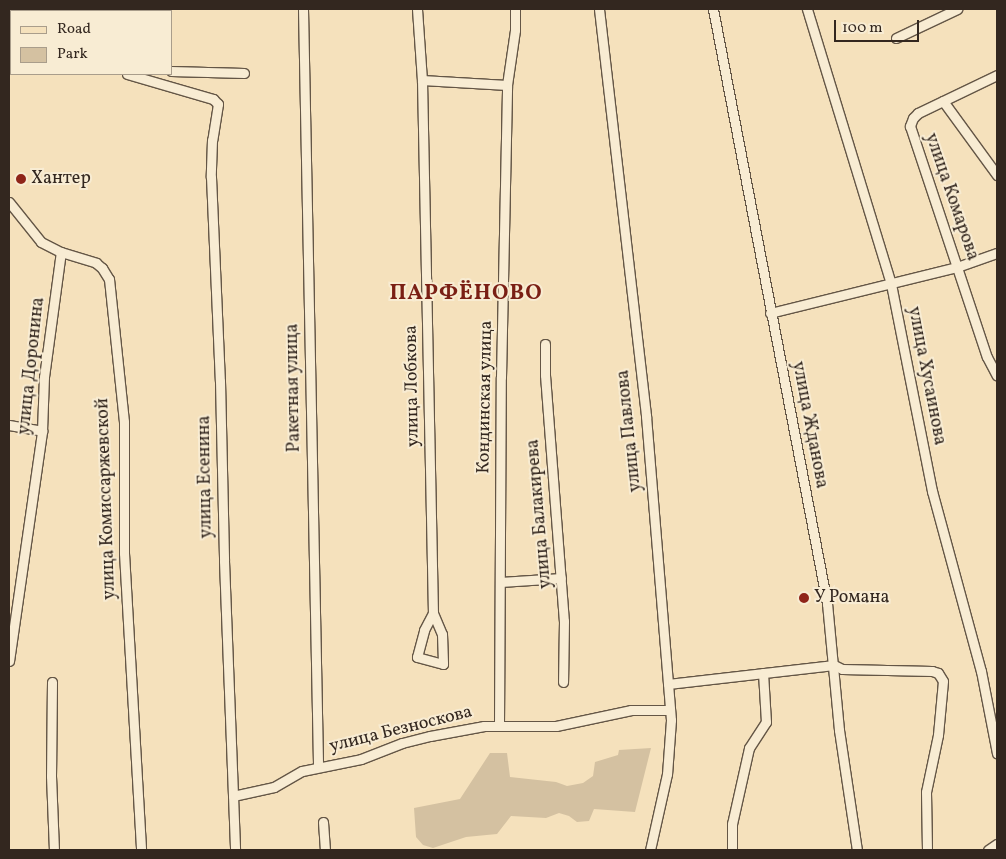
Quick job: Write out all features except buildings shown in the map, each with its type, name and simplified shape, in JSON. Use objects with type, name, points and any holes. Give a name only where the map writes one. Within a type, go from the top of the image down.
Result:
[{"type":"street","name":"Ракетная улица","points":[[303,9],[318,766]]},
{"type":"street","name":"улица Лобкова","points":[[417,9],[422,80],[433,612],[442,634],[443,664],[417,657],[424,630],[433,612]]},
{"type":"street","name":"Кондинская улица","points":[[499,725],[501,377],[507,85],[515,9]]},
{"type":"street","name":"улица Павлова","points":[[599,9],[646,416],[670,710],[667,774],[650,850]]},
{"type":"street","name":"улица Жданова","points":[[713,9],[827,603],[839,730],[857,850]]},
{"type":"street","name":"улица Хусаинова","points":[[807,9],[892,284],[932,491],[981,671],[997,753]]},
{"type":"street","points":[[896,38],[957,9]]},
{"type":"street","points":[[172,71],[244,73]]},
{"type":"street","name":"улица Комарова","points":[[997,74],[918,113],[913,118],[910,126],[987,356],[997,376]]},
{"type":"street","name":"улица Есенина","points":[[130,75],[213,99],[218,104],[212,140],[211,176],[220,381],[224,561],[235,850]]},
{"type":"street","points":[[422,80],[507,85]]},
{"type":"street","points":[[943,101],[997,175]]},
{"type":"street","name":"улица Комиссаржевской","points":[[9,202],[41,242],[61,252],[96,263],[110,279],[124,422],[124,552],[141,850]]},
{"type":"street","name":"улица Доронина","points":[[9,661],[42,430],[44,377],[61,252]]},
{"type":"street","points":[[770,313],[958,267],[997,253]]},
{"type":"street","name":"улица Балакирева","points":[[545,344],[545,375],[562,578],[564,621],[563,682]]},
{"type":"street","points":[[9,425],[42,430]]},
{"type":"street","points":[[501,582],[562,578]]},
{"type":"street","points":[[668,684],[834,665],[842,669],[938,673],[943,681],[938,736],[926,792],[927,850]]},
{"type":"street","points":[[732,850],[734,809],[749,748],[766,722],[763,673]]},
{"type":"street","points":[[52,682],[51,776],[54,850]]},
{"type":"street","name":"улица Безноскова","points":[[233,796],[274,787],[302,771],[318,766],[360,759],[402,743],[430,736],[499,725],[556,726],[631,710],[670,710]]},
{"type":"street","points":[[323,822],[325,850]]},
{"type":"street","points":[[988,850],[997,844]]},
{"type":"green space","points":[[651,748],[635,812],[594,809],[589,821],[577,822],[569,816],[559,813],[546,818],[511,816],[497,834],[466,837],[433,848],[423,845],[416,837],[414,808],[460,799],[490,753],[507,753],[510,777],[556,782],[567,786],[583,783],[593,776],[595,762],[618,755],[619,750]]},
{"type":"place","name":"Хантер","points":[[21,179]]},
{"type":"place","name":"У Романа","points":[[804,598]]},
{"type":"district","name":"ПАРФЁНОВО","points":[[466,294]]}]
